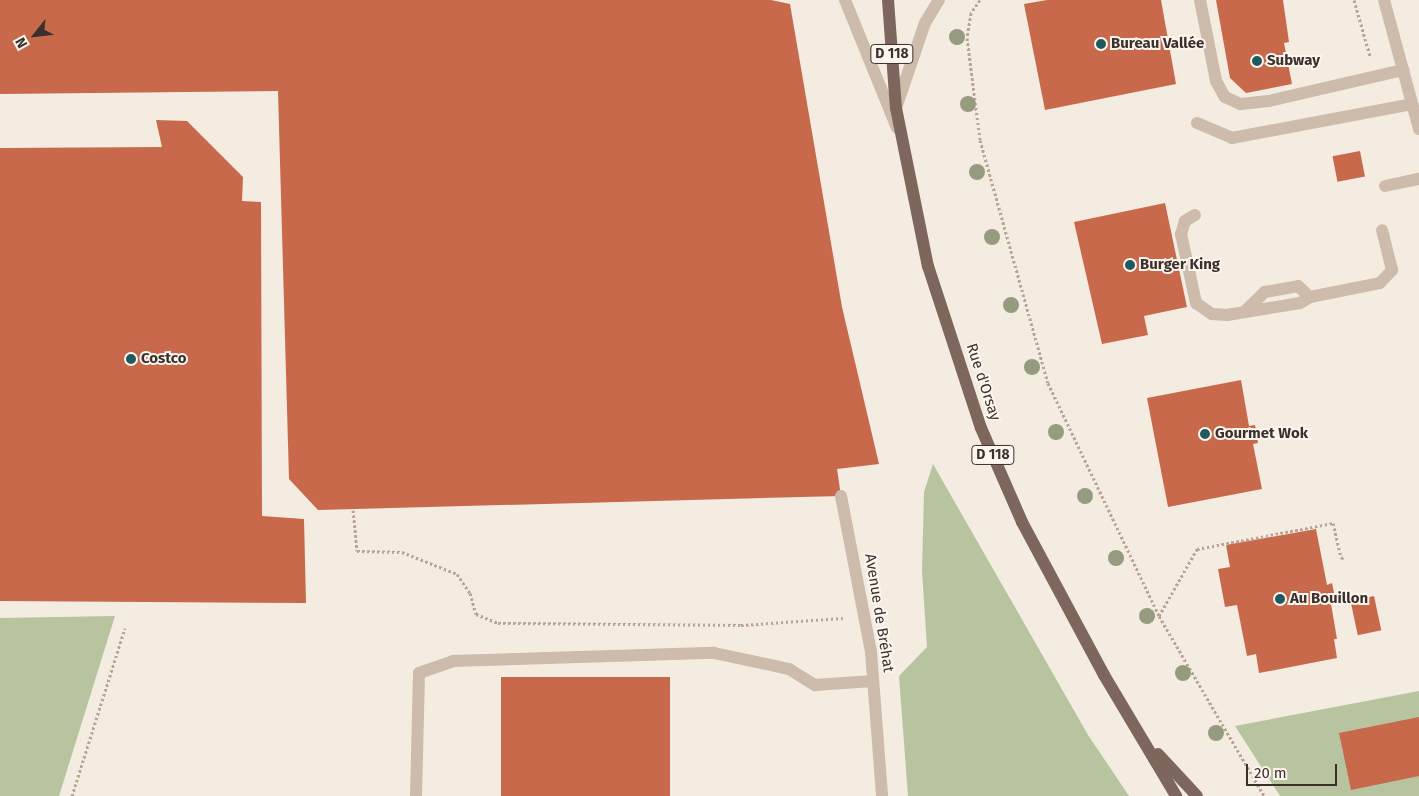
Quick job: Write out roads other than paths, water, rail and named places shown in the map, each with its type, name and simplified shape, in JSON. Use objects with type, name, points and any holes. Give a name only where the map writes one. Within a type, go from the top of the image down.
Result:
[{"type":"main road","name":"Rue d'Orsay","points":[[888,0],[896,108],[928,266],[980,428],[1022,522],[1104,676],[1146,741],[1176,796]]},
{"type":"main road","name":"Rue d'Orsay","points":[[1146,741],[1197,796]]},
{"type":"street","points":[[846,0],[903,144]]},
{"type":"street","points":[[896,108],[925,23],[939,0]]},
{"type":"street","points":[[1200,0],[1216,81],[1225,96],[1240,104],[1329,87],[1403,70]]},
{"type":"street","points":[[1384,0],[1419,129]]},
{"type":"street","points":[[1197,123],[1232,138],[1412,104]]},
{"type":"street","points":[[1385,186],[1419,179]]},
{"type":"street","points":[[1195,215],[1185,221],[1181,234],[1196,303],[1212,314],[1244,312],[1300,302],[1310,297],[1380,283],[1392,270],[1382,230]]},
{"type":"street","name":"Avenue de Bréhat","points":[[841,496],[864,616],[873,680],[882,796]]},
{"type":"street","points":[[416,796],[419,673],[453,661],[714,653],[789,669],[815,686],[873,680]]},
{"type":"place","name":"Bureau Vallée","points":[[1101,44]]},
{"type":"place","name":"Subway","points":[[1257,61]]},
{"type":"place","name":"Burger King","points":[[1130,265]]},
{"type":"place","name":"Costco","points":[[131,359]]},
{"type":"place","name":"Gourmet Wok","points":[[1205,434]]},
{"type":"place","name":"Au Bouillon","points":[[1280,599]]}]
